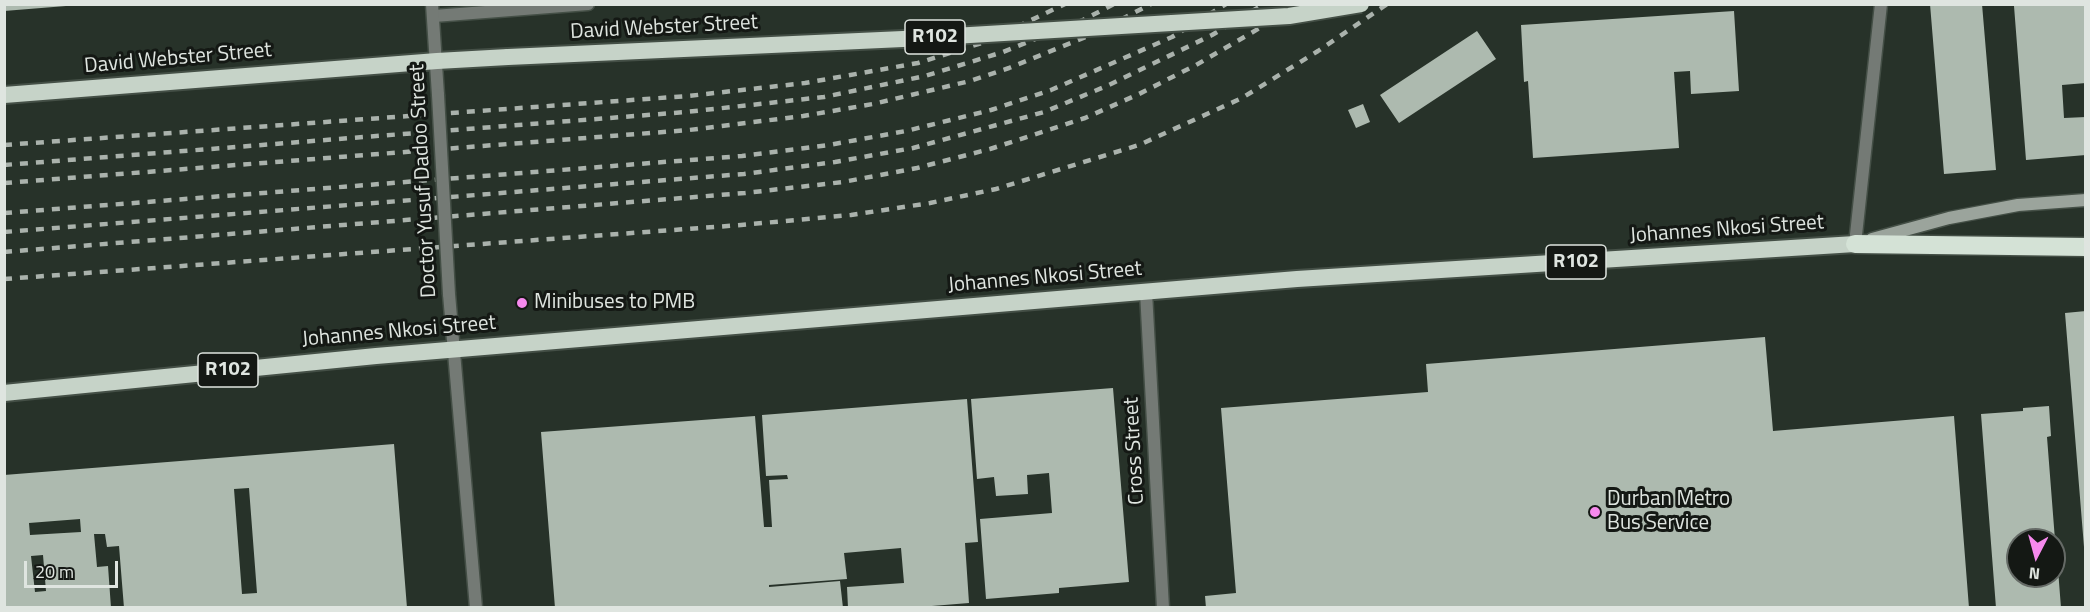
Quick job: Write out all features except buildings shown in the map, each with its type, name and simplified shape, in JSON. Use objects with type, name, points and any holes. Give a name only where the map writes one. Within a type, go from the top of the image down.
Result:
[{"type":"highway","name":"David Webster Street","points":[[4,95],[437,61],[915,38],[1289,16],[1361,4]]},
{"type":"highway","points":[[1855,244],[2085,247]]},
{"type":"highway","name":"Johannes Nkosi Street","points":[[4,393],[376,356],[1297,279],[1855,244]]},
{"type":"main road","name":"Johannes Nkosi Street","points":[[1855,244],[1949,218],[2018,205],[2085,201]]},
{"type":"street","points":[[433,10],[588,4]]},
{"type":"street","points":[[1855,244],[1881,4]]},
{"type":"street","name":"Doctor Yusuf Dadoo Street","points":[[433,10],[452,350],[476,608]]},
{"type":"street","name":"Cross Street","points":[[1146,292],[1163,607]]},
{"type":"street","points":[[1151,608],[1163,607]]},
{"type":"railway","points":[[4,145],[688,96],[805,83],[918,63],[985,42],[1065,4]]},
{"type":"railway","points":[[4,165],[686,112],[824,97],[925,76],[1003,52],[1083,20],[1114,4]]},
{"type":"railway","points":[[4,183],[689,130],[803,116],[873,104],[970,81],[1093,34],[1151,4]]},
{"type":"railway","points":[[4,213],[742,156],[829,145],[906,131],[991,110],[1051,90],[1172,37],[1226,4]]},
{"type":"railway","points":[[4,232],[744,174],[835,162],[913,148],[1044,112],[1109,85],[1212,35],[1264,4]]},
{"type":"railway","points":[[4,252],[745,193],[843,182],[917,168],[990,149],[1085,118],[1196,65],[1301,4]]},
{"type":"railway","points":[[4,279],[741,225],[851,215],[930,203],[996,189],[1139,145],[1242,98],[1318,51],[1387,4]]},
{"type":"place","name":"Minibuses to PMB","points":[[522,303]]},
{"type":"place","name":"Durban Metro Bus Service","points":[[1595,512]]}]
